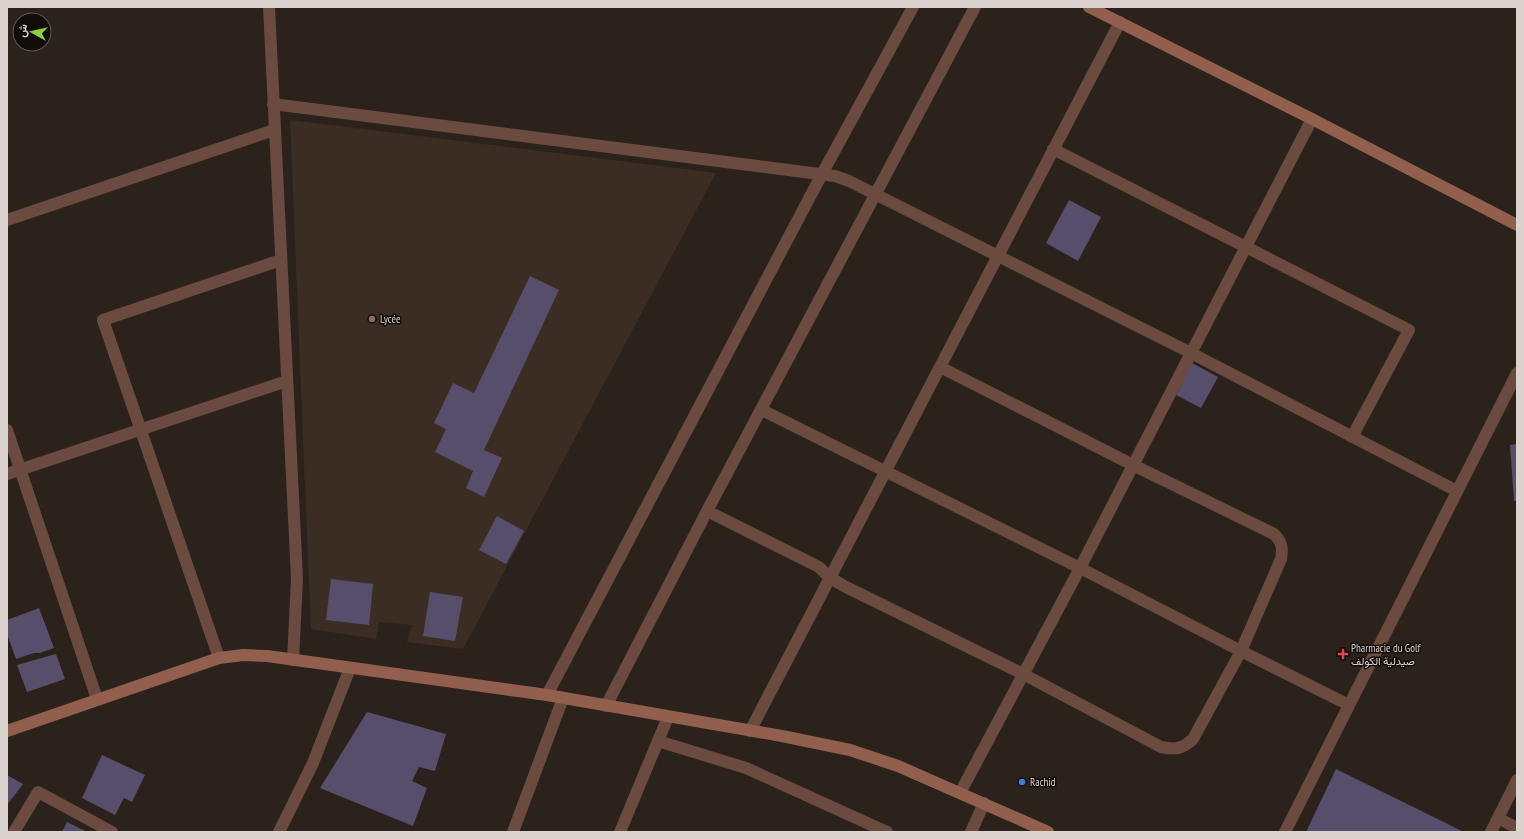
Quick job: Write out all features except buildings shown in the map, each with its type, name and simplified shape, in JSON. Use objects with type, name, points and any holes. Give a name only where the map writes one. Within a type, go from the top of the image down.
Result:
[{"type":"street","points":[[269,7],[297,579],[293,660]]},
{"type":"street","points":[[547,695],[822,174],[913,7]]},
{"type":"street","points":[[606,706],[874,194],[975,7]]},
{"type":"street","points":[[1089,7],[1312,119],[1517,225]]},
{"type":"street","points":[[750,731],[829,576],[1120,22]]},
{"type":"street","points":[[273,104],[835,176],[849,181],[1191,353],[1457,491]]},
{"type":"street","points":[[960,793],[1080,568],[1312,119]]},
{"type":"street","points":[[7,220],[274,130]]},
{"type":"street","points":[[1053,149],[1409,330],[1352,437]]},
{"type":"street","points":[[219,658],[103,320],[281,260]]},
{"type":"street","points":[[707,511],[819,567],[844,586],[1023,674],[1162,747],[1172,749],[1184,747],[1193,739],[1241,651],[1281,559],[1283,550],[1281,541],[1274,534],[1133,465],[940,367]]},
{"type":"street","points":[[1285,832],[1517,374]]},
{"type":"street","points":[[7,474],[287,381]]},
{"type":"street","points":[[762,410],[884,472],[1080,568],[1349,705]]},
{"type":"street","points":[[7,430],[97,699]]},
{"type":"street","points":[[7,731],[219,658],[244,655],[267,656],[547,695],[782,736],[850,750],[898,766],[1048,832]]},
{"type":"street","points":[[279,832],[313,763],[350,668]]},
{"type":"street","points":[[513,832],[563,698]]},
{"type":"street","points":[[620,832],[668,717]]},
{"type":"street","points":[[658,741],[746,768],[887,832]]},
{"type":"street","points":[[1491,832],[1517,780]]},
{"type":"street","points":[[14,832],[38,792],[112,832]]},
{"type":"street","points":[[970,832],[984,803]]},
{"type":"street","points":[[1498,818],[1517,828]]},
{"type":"shaded area","points":[[290,120],[716,173],[463,649],[407,642],[412,625],[379,622],[376,639],[311,629]]},
{"type":"place","name":"Lycée","points":[[372,319]]},
{"type":"place","name":"Pharmacie du Golf صيدلية الكولف","points":[[1343,654]]},
{"type":"place","name":"Rachid","points":[[1022,782]]}]
